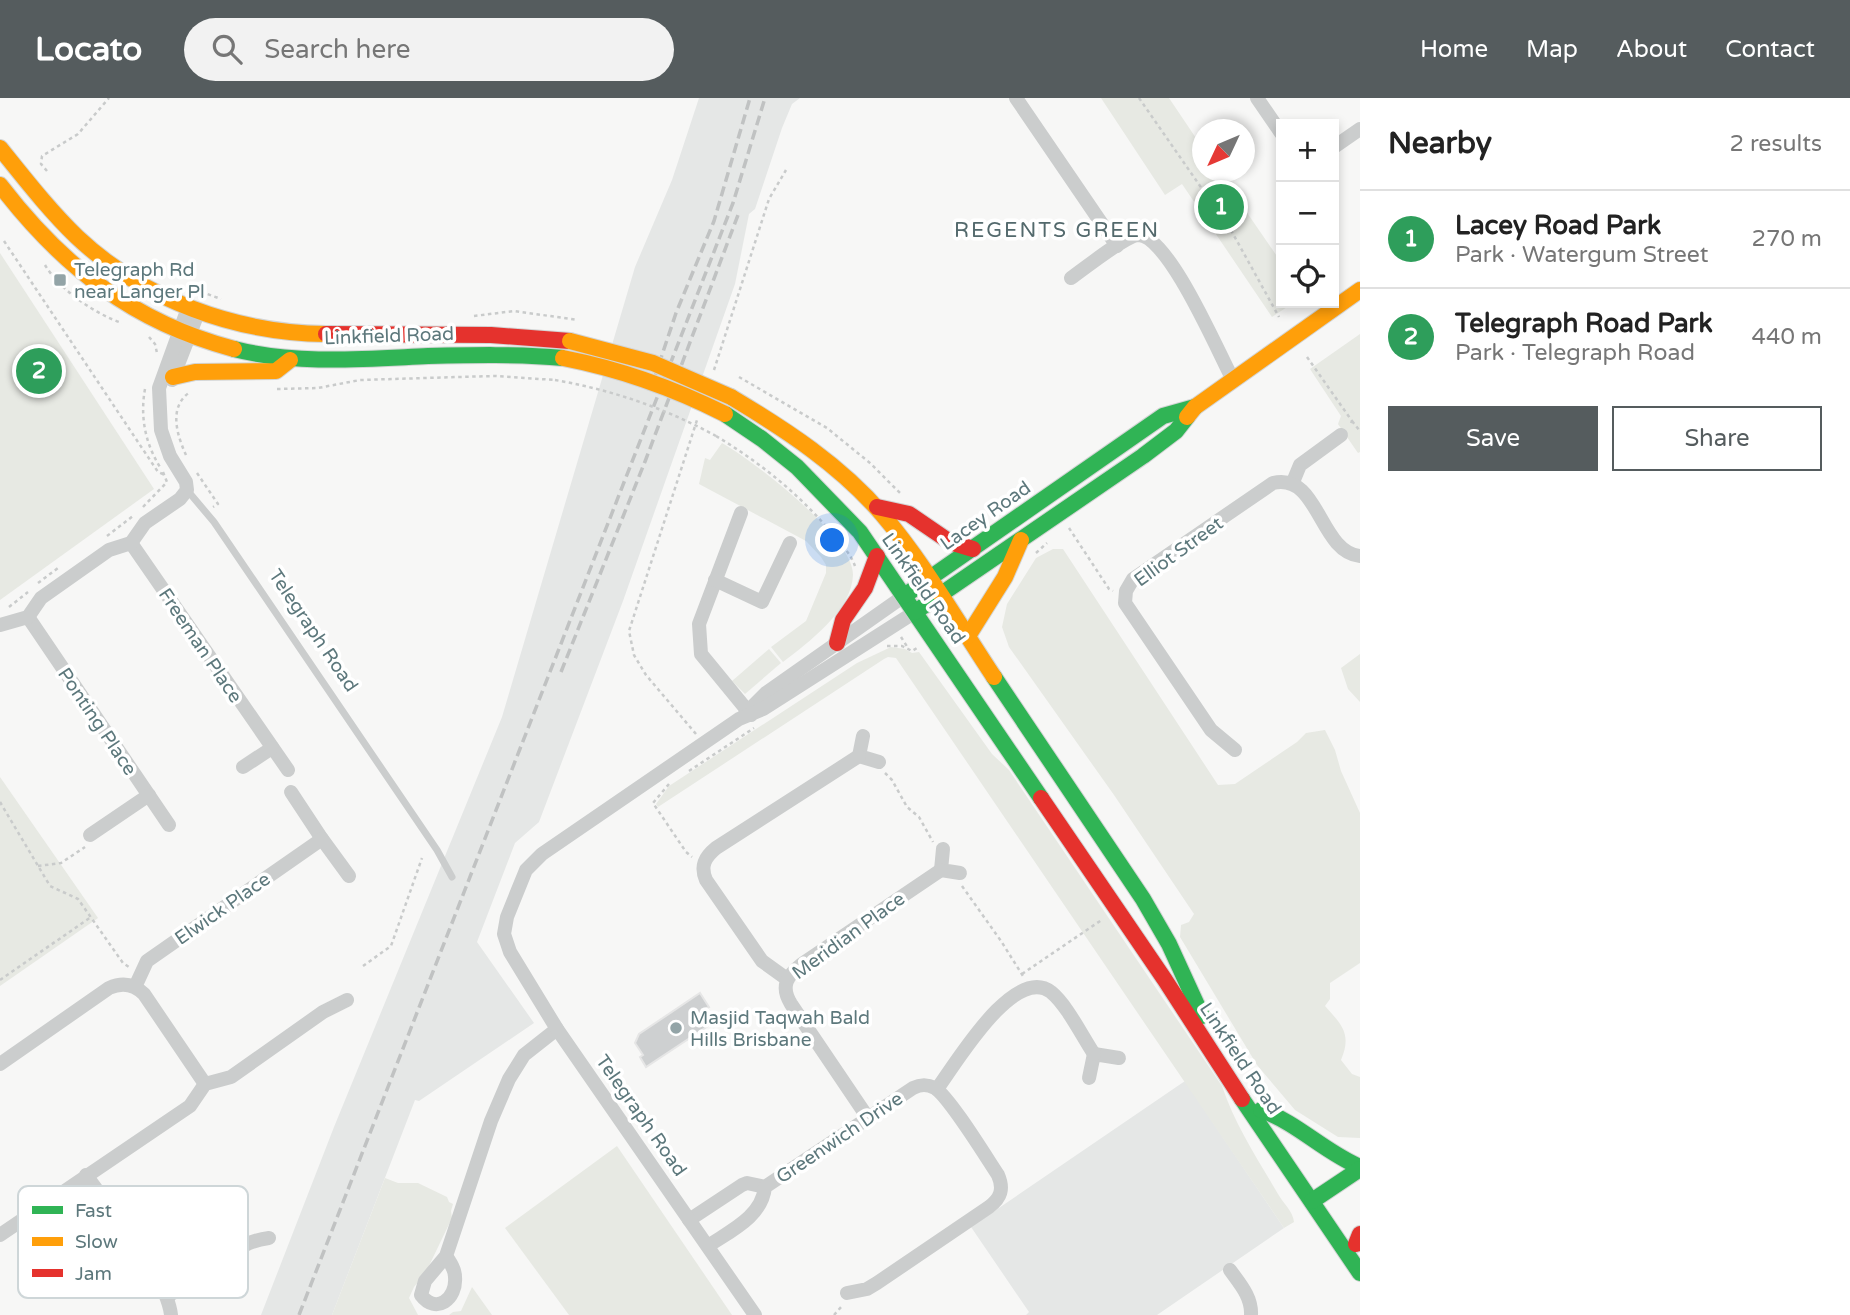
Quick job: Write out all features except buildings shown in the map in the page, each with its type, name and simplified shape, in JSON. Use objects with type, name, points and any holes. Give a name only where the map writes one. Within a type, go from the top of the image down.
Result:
[{"type":"main road","points":[[0,148],[50,209],[90,249],[145,287],[193,310]]},
{"type":"main road","points":[[0,185],[36,233],[73,268],[108,295],[184,333]]},
{"type":"main road","name":"Lacey Road","points":[[915,612],[1176,431],[1195,407],[1360,290]]},
{"type":"main road","name":"Linkfield Road","points":[[193,310],[256,327],[301,333],[510,335],[570,341],[649,360],[677,370],[731,397],[817,451],[847,476],[900,536],[1148,907],[1169,944],[1216,1043],[1321,1203],[1360,1273]]},
{"type":"main road","name":"Linkfield Road","points":[[184,333],[242,350],[292,358],[356,359],[505,354],[563,358],[635,374],[683,393],[725,414],[768,442],[806,474],[841,509],[877,556],[1321,1203],[1359,1243]]},
{"type":"main road","points":[[173,377],[202,371],[276,371],[292,358]]},
{"type":"main road","name":"Lacey Road","points":[[904,596],[1164,416],[1195,407]]},
{"type":"main road","points":[[877,507],[909,514],[950,542],[974,549]]},
{"type":"main road","points":[[968,636],[979,614],[1017,560],[1021,540]]},
{"type":"main road","points":[[837,643],[843,620],[865,587],[877,556]]},
{"type":"main road","points":[[1261,1110],[1277,1114],[1332,1155],[1360,1168],[1321,1203]]},
{"type":"main road","points":[[1321,1203],[1360,1184]]},
{"type":"street","points":[[1016,98],[1117,246]]},
{"type":"street","points":[[1257,98],[1276,126]]},
{"type":"street","points":[[1339,144],[1360,129]]},
{"type":"street","points":[[1071,278],[1138,235],[1154,242],[1200,310],[1233,380]]},
{"type":"street","name":"Telegraph Road","points":[[187,490],[186,482],[164,441],[159,388],[193,310]]},
{"type":"street","name":"Telegraph Road","points":[[160,402],[173,377],[184,333]]},
{"type":"street","points":[[1341,435],[1300,465],[1293,482],[1302,490],[1341,549],[1351,555],[1360,556]]},
{"type":"street","name":"Elliot Street","points":[[1235,750],[1211,730],[1125,603],[1126,591],[1133,579],[1273,483],[1293,482]]},
{"type":"street","points":[[0,625],[28,617],[41,598],[109,550],[131,543],[145,523],[180,499],[187,490]]},
{"type":"street","points":[[741,513],[701,617],[701,654],[746,715]]},
{"type":"street","name":"Freeman Place","points":[[131,543],[288,770]]},
{"type":"street","points":[[715,580],[762,602],[790,543]]},
{"type":"street","name":"Lacey Road","points":[[505,934],[510,908],[522,876],[530,864],[746,715],[766,693],[904,596]]},
{"type":"street","name":"Lacey Road","points":[[746,715],[763,709],[915,612]]},
{"type":"street","name":"Ponting Place","points":[[28,617],[169,825]]},
{"type":"street","points":[[787,979],[762,961],[706,880],[703,874],[704,862],[716,848],[859,756],[863,736]]},
{"type":"street","points":[[243,767],[272,748]]},
{"type":"street","points":[[859,756],[879,762]]},
{"type":"street","points":[[291,792],[349,876]]},
{"type":"street","points":[[90,835],[149,796]]},
{"type":"street","name":"Elwick Place","points":[[137,980],[147,961],[321,839]]},
{"type":"street","points":[[943,849],[942,870],[960,873]]},
{"type":"street","name":"Meridian Place","points":[[868,1118],[791,1004],[784,990],[787,979],[802,964],[942,870]]},
{"type":"street","name":"Telegraph Road","points":[[505,934],[506,944],[514,960],[557,1029],[755,1315]]},
{"type":"street","points":[[0,1064],[109,988],[137,980],[205,1084]]},
{"type":"street","points":[[846,1293],[867,1289],[877,1283],[989,1208],[1001,1194],[998,1175],[937,1089],[984,1023],[1024,981],[1042,987],[1054,995],[1094,1054],[1089,1078]]},
{"type":"street","points":[[70,1186],[190,1106],[205,1084],[232,1077],[323,1012],[347,1000]]},
{"type":"street","points":[[446,1256],[491,1121],[509,1079],[524,1055],[557,1029]]},
{"type":"street","points":[[1094,1054],[1119,1058]]},
{"type":"street","name":"Greenwich Drive","points":[[708,1246],[756,1211],[762,1203],[765,1188],[917,1086],[927,1085],[937,1089]]},
{"type":"street","points":[[86,1175],[94,1186]]},
{"type":"street","name":"Greenwich Drive","points":[[689,1220],[742,1185],[747,1183],[765,1188]]},
{"type":"street","points":[[0,1235],[18,1222]]},
{"type":"street","points":[[248,1242],[269,1238]]},
{"type":"street","points":[[1230,1270],[1248,1296],[1251,1315]]},
{"type":"lane","name":"Telegraph Road","points":[[187,490],[206,512],[258,586],[437,850],[452,877]]},
{"type":"path","points":[[47,171],[41,164],[42,156],[78,134],[109,98]]},
{"type":"path","points":[[1139,98],[1226,222],[1279,317]]},
{"type":"path","points":[[714,369],[769,199],[786,170]]},
{"type":"path","points":[[4,241],[158,472],[165,475]]},
{"type":"path","points":[[39,257],[55,279],[97,313],[131,327]]},
{"type":"path","points":[[181,286],[222,300]]},
{"type":"path","points":[[472,316],[514,312],[578,320]]},
{"type":"path","points":[[147,335],[155,344],[154,360]]},
{"type":"path","points":[[1307,357],[1360,431]]},
{"type":"path","points":[[268,389],[306,389],[360,380],[495,376],[555,380],[643,402],[672,413],[716,436],[761,465],[799,497],[846,550],[856,570]]},
{"type":"path","points":[[739,377],[827,428],[870,463],[908,501]]},
{"type":"path","points":[[148,380],[144,392],[144,423],[148,443],[167,482]]},
{"type":"path","points":[[186,454],[179,436],[177,410],[182,399],[196,389]]},
{"type":"path","points":[[701,408],[629,631],[634,655],[646,675],[683,715],[703,744]]},
{"type":"path","points":[[1341,435],[1352,421]]},
{"type":"path","points":[[192,466],[218,504],[213,507]]},
{"type":"path","points":[[1060,534],[1069,527],[1110,589],[1126,597]]},
{"type":"path","points":[[1033,556],[1052,540]]},
{"type":"path","points":[[879,762],[877,771],[892,780],[907,807],[919,817],[934,846],[943,849]]},
{"type":"path","points":[[0,802],[50,886],[78,900],[137,980]]},
{"type":"path","points":[[653,803],[686,852],[704,862]]},
{"type":"path","points":[[38,866],[66,861],[89,845],[90,835]]},
{"type":"path","points":[[363,966],[391,946],[422,858]]},
{"type":"path","points":[[960,873],[959,883],[1001,941],[1024,981],[1118,910]]},
{"type":"path","points":[[0,980],[91,917]]},
{"type":"shaded area","points":[[699,98],[800,98],[792,104],[755,209],[749,214],[735,284],[623,601],[539,822],[515,843],[477,942],[534,1023],[419,1101],[415,1100],[332,1315],[261,1315],[334,1127],[502,717],[635,267],[672,180]]},
{"type":"shaded area","points":[[1101,98],[1169,98],[1192,132],[1192,182],[1226,182],[1276,255],[1276,308],[1286,308],[1272,317],[1182,184],[1165,195]]},
{"type":"shaded area","points":[[0,253],[154,489],[0,600]]},
{"type":"shaded area","points":[[1360,334],[1358,453],[1338,424],[1341,416],[1310,369]]},
{"type":"shaded area","points":[[722,443],[756,466],[800,502],[837,541],[849,559],[853,575],[845,601],[827,624],[783,662],[771,647],[806,621],[826,573],[826,565],[806,541],[699,484],[705,458],[710,460]]},
{"type":"shaded area","points":[[1053,549],[1063,549],[1218,785],[1235,784],[1306,733],[1325,730],[1360,813],[1360,963],[1330,983],[1330,999],[1325,1006],[1344,1030],[1346,1043],[1341,1060],[1352,1074],[1360,1077],[1360,1138],[1338,1137],[1295,1110],[1257,1065],[1180,937],[1181,925],[1189,922],[1194,914],[1009,647],[1002,627],[1007,604],[1036,558]]},
{"type":"shaded area","points":[[891,647],[912,653],[919,652],[992,754],[1009,770],[1222,1086],[1240,1128],[1294,1222],[1284,1228],[896,658],[884,659],[658,807],[656,804],[669,786],[857,663]]},
{"type":"shaded area","points":[[769,649],[781,663],[745,694],[732,681]]},
{"type":"shaded area","points":[[1360,654],[1360,702],[1348,689],[1341,668]]},
{"type":"shaded area","points":[[0,777],[98,918],[0,986]]},
{"type":"shaded area","points":[[1185,1081],[1284,1228],[1157,1315],[1026,1315],[1029,1312],[971,1227]]},
{"type":"shaded area","points":[[617,1146],[732,1315],[569,1315],[505,1228]]},
{"type":"shaded area","points":[[385,1178],[398,1183],[418,1183],[447,1197],[453,1204],[452,1218],[426,1272],[409,1298],[418,1315],[332,1315]]},
{"type":"shaded area","points":[[472,1287],[492,1315],[449,1315],[461,1311]]},
{"type":"railway","points":[[654,379],[676,313],[714,221],[750,98]]},
{"type":"railway","points":[[299,1315],[733,203],[765,98]]},
{"type":"railway","points":[[561,672],[646,459],[738,215]]},
{"type":"traffic: fast","points":[[234,349],[306,359],[479,355],[563,358]]},
{"type":"traffic: fast","points":[[904,596],[1163,416],[1195,407]]},
{"type":"traffic: fast","points":[[725,414],[797,467],[860,532],[1041,798]]},
{"type":"traffic: fast","points":[[915,612],[1143,456],[1176,431],[1187,417]]},
{"type":"traffic: fast","points":[[994,677],[1143,899],[1169,944],[1202,1016]]},
{"type":"traffic: fast","points":[[1242,1099],[1360,1273]]},
{"type":"traffic: fast","points":[[1261,1110],[1287,1122],[1360,1167]]},
{"type":"traffic: fast","points":[[1312,1201],[1360,1169]]},
{"type":"traffic: slow","points":[[0,148],[77,237],[131,279],[192,309],[225,319],[258,327],[326,334]]},
{"type":"traffic: slow","points":[[0,185],[49,241],[103,288],[164,324],[234,349]]},
{"type":"traffic: slow","points":[[1187,417],[1195,407],[1360,290]]},
{"type":"traffic: slow","points":[[570,341],[653,363],[731,397]]},
{"type":"traffic: slow","points":[[563,358],[646,380],[725,414]]},
{"type":"traffic: slow","points":[[173,377],[195,372],[276,371],[290,360]]},
{"type":"traffic: slow","points":[[731,397],[811,450],[866,496],[912,553],[994,677]]},
{"type":"traffic: slow","points":[[968,636],[1005,577],[1021,540]]},
{"type":"traffic: jam","points":[[326,334],[491,335],[570,341]]},
{"type":"traffic: jam","points":[[877,507],[909,514],[950,542],[973,549]]},
{"type":"traffic: jam","points":[[837,643],[843,620],[865,588],[877,556]]},
{"type":"traffic: jam","points":[[1041,798],[1242,1099]]},
{"type":"traffic: jam","points":[[1356,1244],[1360,1234]]},
{"type":"place","name":"Lacey Road Park","points":[[1221,207]]},
{"type":"place","name":"Telegraph Rd near Langer Pl","points":[[60,280]]},
{"type":"place","name":"Telegraph Road Park","points":[[39,371]]},
{"type":"place","name":"Masjid Taqwah Bald Hills Brisbane","points":[[676,1028]]},
{"type":"district","name":"REGENTS GREEN","points":[[1057,230]]}]
